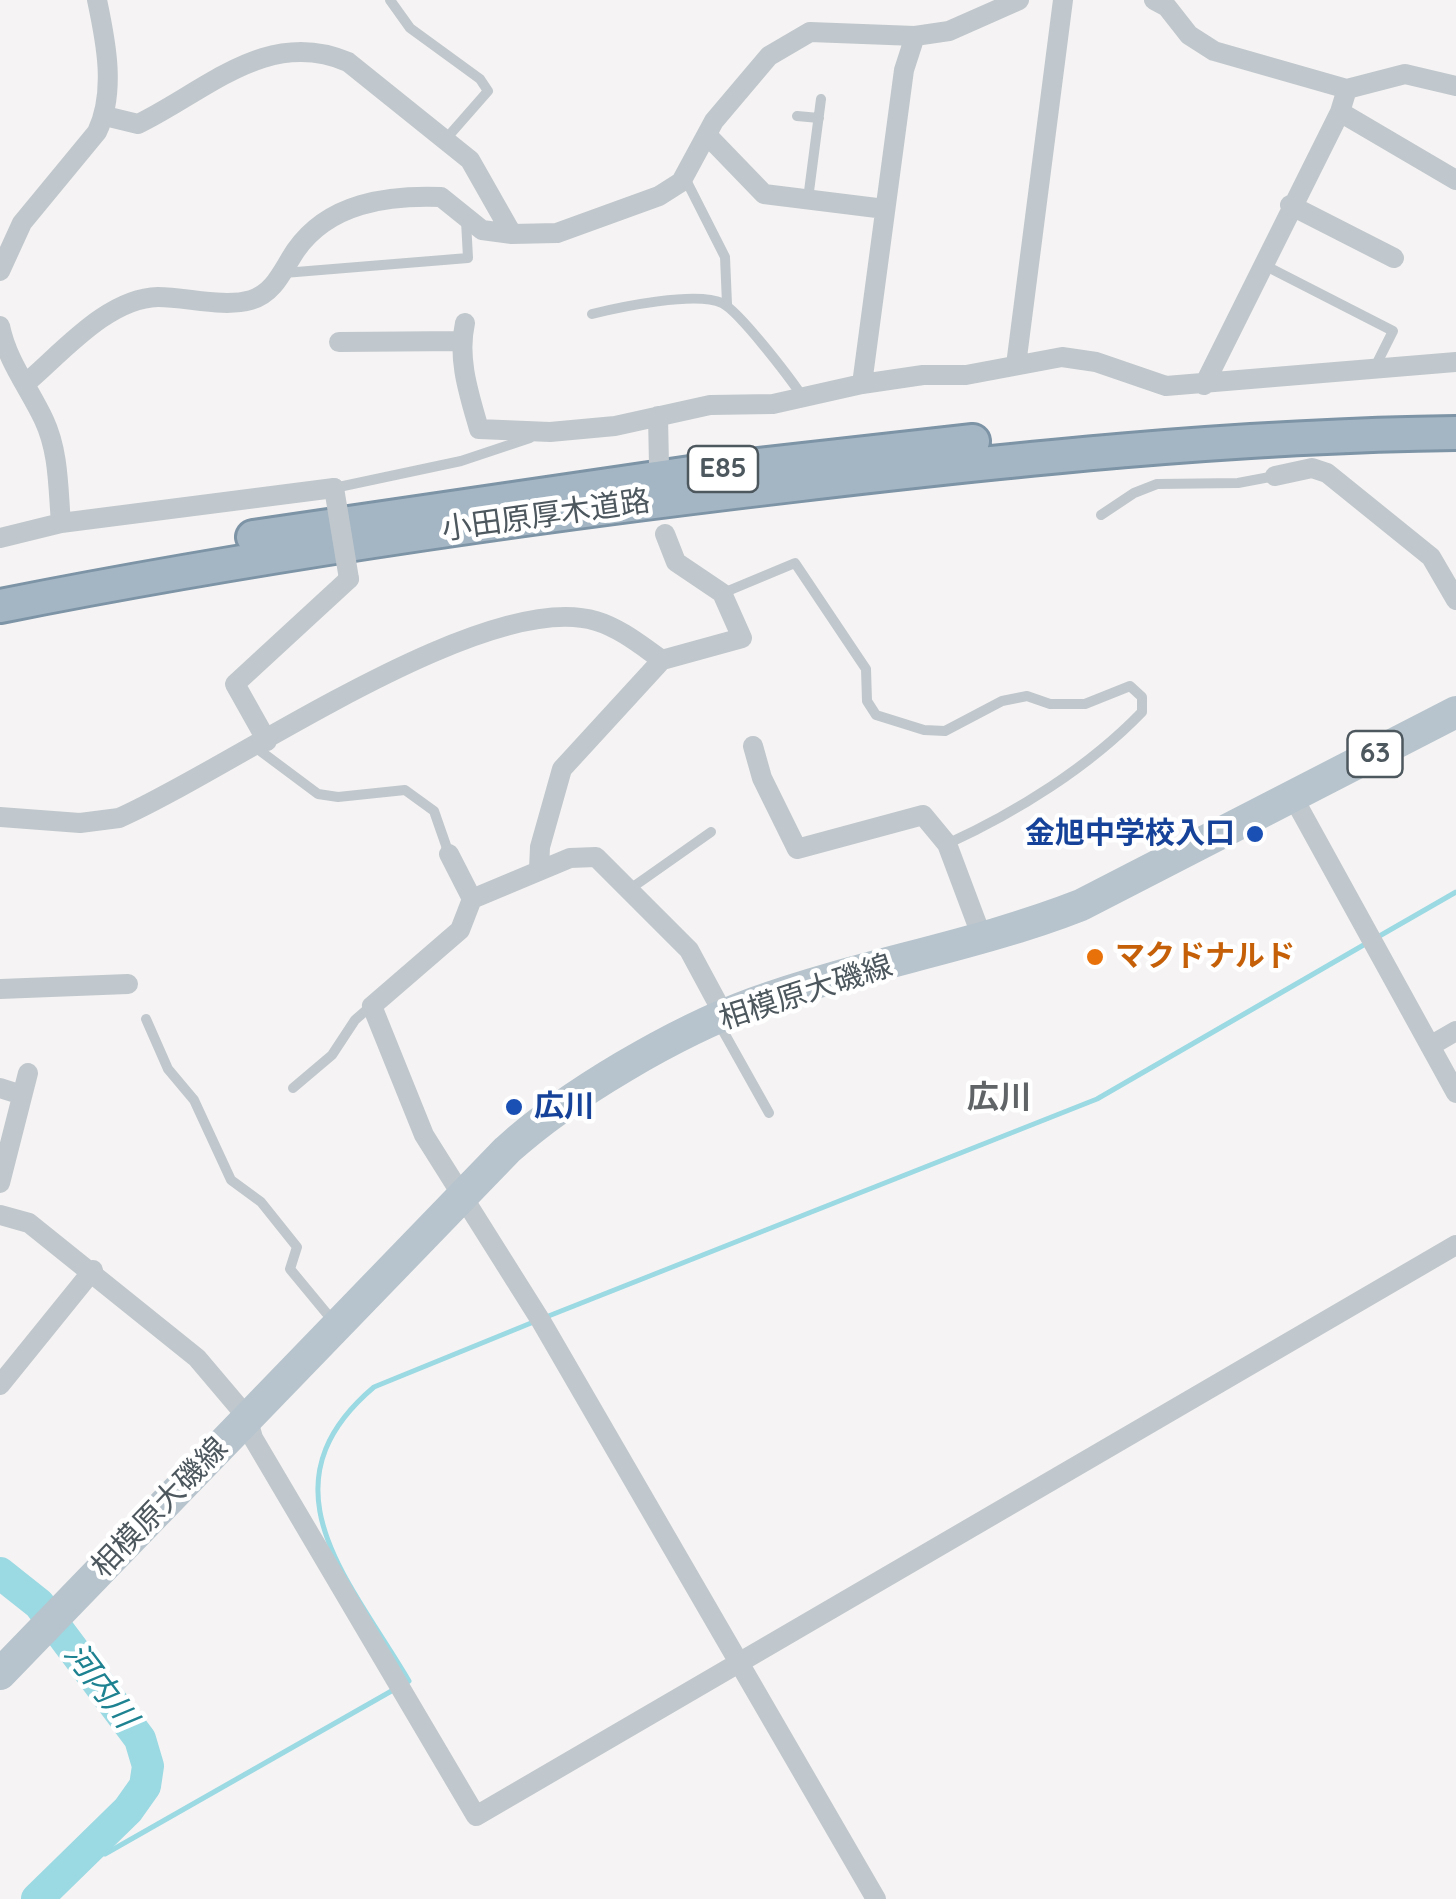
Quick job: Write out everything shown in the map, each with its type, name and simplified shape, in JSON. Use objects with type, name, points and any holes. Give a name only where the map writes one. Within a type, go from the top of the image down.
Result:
[{"type":"highway","name":"小田原厚木道路","points":[[0,583],[363,518],[697,472],[1031,435],[1453,422]]},
{"type":"highway","name":"小田原厚木道路","points":[[0,606],[368,541],[696,496],[1013,459],[1453,422]]},
{"type":"main road","name":"相模原大磯線","points":[[0,1674],[462,1195],[541,1119],[590,1086],[720,1018],[818,983],[983,940],[1081,904],[1456,712]]},
{"type":"street","points":[[2,257],[22,223],[98,132],[105,116],[108,90],[97,0]]},
{"type":"street","points":[[24,384],[102,318],[152,297],[230,303],[254,300],[284,272],[307,236],[372,199],[441,196],[482,230],[512,234],[556,233],[659,196],[684,177],[707,136],[769,56],[810,32],[914,36],[949,32],[982,8],[1020,0]]},
{"type":"street","points":[[1016,364],[1063,0]]},
{"type":"street","points":[[1154,0],[1167,7],[1190,35],[1214,50],[1347,89],[1406,74],[1456,86]]},
{"type":"street","points":[[862,384],[904,70],[914,36]]},
{"type":"street","points":[[105,116],[138,124],[174,106],[202,84],[264,57],[298,49],[326,52],[348,62],[470,160],[486,184],[496,212],[512,234]]},
{"type":"street","points":[[1204,384],[1290,205],[1340,112],[1347,89]]},
{"type":"street","points":[[1340,112],[1456,180]]},
{"type":"street","points":[[707,136],[764,194],[885,209]]},
{"type":"street","points":[[1290,205],[1394,258]]},
{"type":"street","points":[[0,326],[4,346],[46,422],[56,455],[61,523]]},
{"type":"street","points":[[339,342],[463,332],[466,381],[479,429],[550,432],[615,426],[710,405],[773,404],[923,375],[966,376],[1062,357],[1096,362],[1166,386],[1456,362]]},
{"type":"street","points":[[658,416],[660,466]]},
{"type":"street","points":[[1275,476],[1312,468],[1326,473],[1431,558],[1456,600]]},
{"type":"street","points":[[0,538],[61,523],[334,488],[350,579],[235,684],[261,744]]},
{"type":"street","points":[[539,869],[540,847],[562,770],[662,660],[742,638],[722,593],[676,562],[665,534]]},
{"type":"street","points":[[0,816],[80,822],[119,818],[389,673],[470,635],[509,625],[558,617],[596,620],[662,660]]},
{"type":"street","points":[[753,746],[762,778],[797,849],[923,816],[947,844],[983,940]]},
{"type":"street","points":[[1293,796],[1456,1093]]},
{"type":"street","points":[[448,854],[472,899]]},
{"type":"street","points":[[720,1018],[688,950],[596,856],[570,858],[472,899],[460,930],[372,1006],[424,1135],[876,1899]]},
{"type":"street","points":[[0,989],[128,984]]},
{"type":"street","points":[[1430,1046],[1456,1031]]},
{"type":"street","points":[[0,1183],[28,1073]]},
{"type":"street","points":[[0,1088],[22,1095]]},
{"type":"street","points":[[0,1214],[29,1224],[92,1270],[196,1358],[247,1417],[253,1438],[476,1816],[1456,1245]]},
{"type":"street","points":[[0,1385],[92,1270]]},
{"type":"lane","points":[[390,0],[410,28],[480,79],[488,91],[445,140]]},
{"type":"lane","points":[[808,200],[821,99]]},
{"type":"lane","points":[[797,116],[819,118]]},
{"type":"lane","points":[[684,177],[725,258],[727,304]]},
{"type":"lane","points":[[284,272],[468,258],[466,216]]},
{"type":"lane","points":[[1261,264],[1394,331],[1374,370]]},
{"type":"lane","points":[[592,314],[622,306],[692,300],[727,304],[779,359],[802,396]]},
{"type":"lane","points":[[334,488],[461,461],[550,432]]},
{"type":"lane","points":[[1101,515],[1134,493],[1157,484],[1238,483],[1275,476]]},
{"type":"lane","points":[[722,593],[795,563],[866,669],[867,700],[876,715],[896,724],[945,731],[977,710],[1027,696],[1050,704],[1085,704],[1130,686],[1142,697],[1142,712],[1110,744],[987,826],[947,844]]},
{"type":"lane","points":[[261,744],[318,794],[338,797],[406,790],[434,811],[448,854]]},
{"type":"lane","points":[[630,889],[711,832]]},
{"type":"lane","points":[[293,1088],[332,1055],[354,1020],[372,1006]]},
{"type":"lane","points":[[720,1018],[768,1113]]},
{"type":"lane","points":[[146,1019],[168,1069],[194,1100],[231,1180],[261,1202],[297,1247],[290,1269],[336,1324]]},
{"type":"waterway","points":[[1376,938],[1456,892]]},
{"type":"waterway","points":[[546,1317],[1097,1099],[1367,943]]},
{"type":"waterway","points":[[404,1684],[409,1681],[341,1570],[326,1533],[318,1497],[322,1460],[339,1424],[374,1387],[536,1321]]},
{"type":"waterway","name":"河内川","points":[[0,1573],[39,1604],[140,1739],[148,1766],[145,1786],[128,1810],[37,1899]]},
{"type":"waterway","points":[[88,1849],[105,1854],[395,1689]]},
{"type":"place","name":"金旭中学校入口","points":[[1255,834]]},
{"type":"place","name":"マクドナルド","points":[[1095,957]]},
{"type":"place","name":"広川","points":[[514,1107]]},
{"type":"district","name":"広川","points":[[999,1098]]}]
